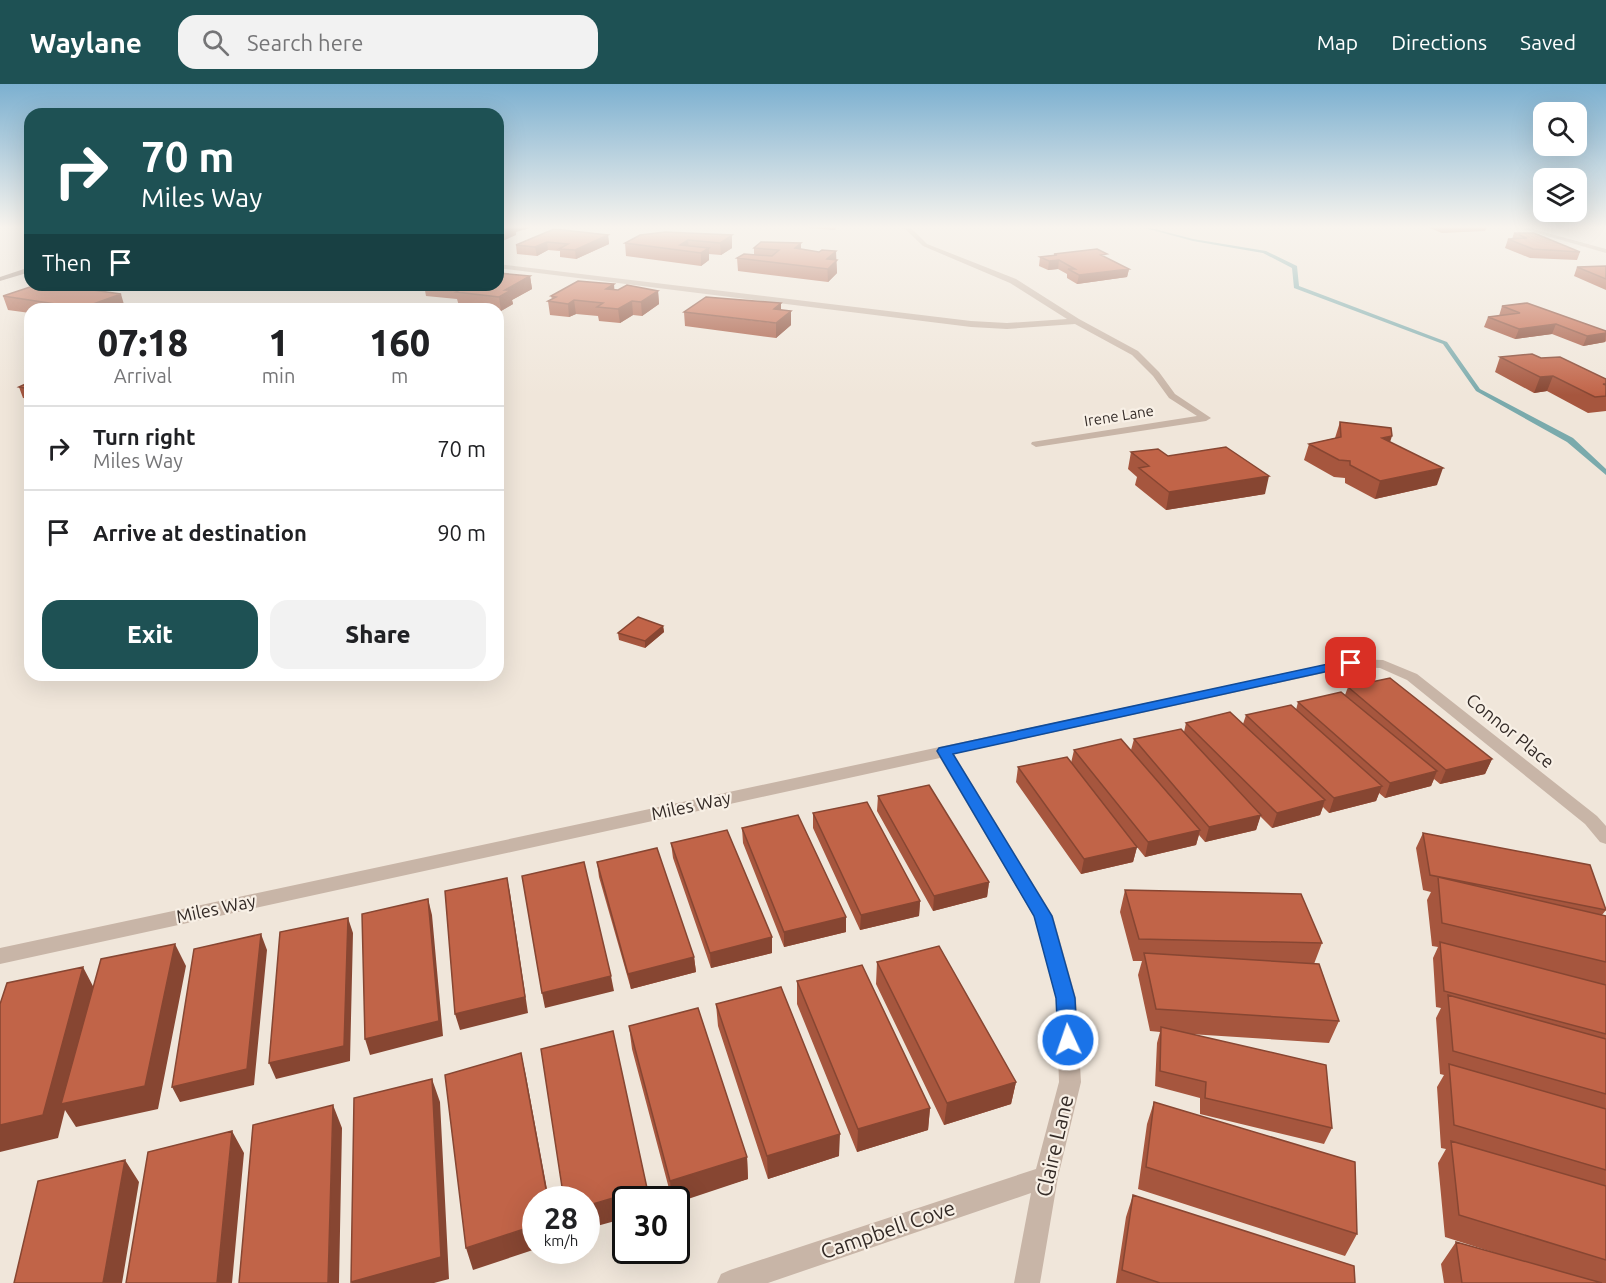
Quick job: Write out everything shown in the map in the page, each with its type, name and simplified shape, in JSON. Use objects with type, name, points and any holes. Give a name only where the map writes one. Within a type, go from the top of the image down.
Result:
[{"type":"street","points":[[636,283],[971,324],[1007,326],[1076,321]]},
{"type":"street","points":[[1016,283],[1076,321]]},
{"type":"street","name":"Irene Lane","points":[[1036,444],[1206,418],[1172,396],[1156,374],[1135,352],[1076,321]]},
{"type":"street","name":"Miles Way","points":[[0,956],[1351,663],[1383,664]]},
{"type":"street","name":"Connor Place","points":[[1383,664],[1412,677],[1591,820],[1606,838]]},
{"type":"street","name":"Claire Lane","points":[[944,751],[1043,916],[1066,998],[1070,1082],[1046,1177],[1027,1283]]},
{"type":"street","name":"Campbell Cove","points":[[730,1283],[1046,1177]]},
{"type":"building","points":[[504,283],[518,283],[505,290],[511,290],[499,297],[456,292],[504,291]]},
{"type":"building","points":[[574,283],[614,284],[606,289],[618,290],[627,285],[658,291],[641,302],[632,301],[618,309],[597,307],[603,303],[574,300],[568,304],[548,301],[556,297],[551,296]]},
{"type":"building","points":[[24,289],[24,291],[100,291],[121,294],[96,303],[49,303],[3,296]]},
{"type":"building","points":[[706,297],[781,303],[774,309],[791,311],[776,323],[684,312]]},
{"type":"building","points":[[1527,303],[1606,331],[1606,333],[1587,336],[1556,324],[1519,329],[1488,317],[1520,313],[1502,306]]},
{"type":"building","points":[[1532,354],[1541,358],[1560,357],[1606,379],[1606,384],[1603,384],[1606,385],[1606,396],[1595,397],[1553,376],[1540,377],[1500,357]]},
{"type":"building","points":[[1340,422],[1391,428],[1392,436],[1382,438],[1443,468],[1380,481],[1350,465],[1350,461],[1339,460],[1309,444],[1341,437]]},
{"type":"building","points":[[1226,447],[1269,476],[1169,492],[1139,468],[1149,466],[1131,452],[1158,449],[1168,456]]},
{"type":"building","points":[[638,617],[663,626],[645,641],[618,633]]},
{"type":"building","points":[[1390,678],[1492,759],[1446,770],[1348,687]]},
{"type":"building","points":[[1341,692],[1437,771],[1390,783],[1298,702]]},
{"type":"building","points":[[1291,705],[1382,786],[1334,798],[1246,715]]},
{"type":"building","points":[[1230,712],[1325,800],[1277,813],[1186,723]]},
{"type":"building","points":[[1181,729],[1261,815],[1209,827],[1134,739]]},
{"type":"building","points":[[1121,739],[1200,830],[1148,842],[1074,750]]},
{"type":"building","points":[[1067,757],[1137,847],[1084,859],[1018,767]]},
{"type":"building","points":[[929,785],[989,882],[934,896],[878,796]]},
{"type":"building","points":[[867,802],[920,901],[861,915],[813,813]]},
{"type":"building","points":[[798,815],[846,917],[784,932],[742,828]]},
{"type":"building","points":[[727,830],[772,937],[710,953],[671,843]]},
{"type":"building","points":[[1423,833],[1590,865],[1606,910],[1430,875]]},
{"type":"building","points":[[657,848],[694,957],[628,974],[597,862]]},
{"type":"building","points":[[584,862],[611,976],[542,993],[522,876]]},
{"type":"building","points":[[1438,877],[1606,916],[1606,962],[1442,923]]},
{"type":"building","points":[[507,878],[525,997],[455,1014],[445,891]]},
{"type":"building","points":[[1125,890],[1301,894],[1322,943],[1139,939]]},
{"type":"building","points":[[428,899],[439,1021],[365,1039],[362,914]]},
{"type":"building","points":[[348,918],[344,1046],[269,1063],[280,932]]},
{"type":"building","points":[[261,934],[247,1069],[172,1087],[194,949]]},
{"type":"building","points":[[1440,942],[1606,985],[1606,1034],[1444,991]]},
{"type":"building","points":[[175,944],[145,1086],[61,1104],[101,959]]},
{"type":"building","points":[[939,946],[1016,1082],[947,1103],[877,962]]},
{"type":"building","points":[[1144,953],[1319,964],[1339,1021],[1156,1009]]},
{"type":"building","points":[[862,965],[930,1108],[858,1129],[797,981]]},
{"type":"building","points":[[83,967],[43,1115],[0,1125],[0,1004],[7,983]]},
{"type":"building","points":[[781,987],[840,1134],[767,1156],[716,1004]]},
{"type":"building","points":[[1448,995],[1606,1039],[1606,1094],[1453,1051]]},
{"type":"building","points":[[698,1008],[747,1157],[670,1181],[629,1026]]},
{"type":"building","points":[[1161,1027],[1326,1065],[1332,1128],[1205,1098],[1206,1082],[1160,1071]]},
{"type":"building","points":[[613,1031],[647,1186],[612,1186],[612,1198],[600,1202],[600,1186],[562,1186],[541,1049]]},
{"type":"building","points":[[521,1053],[545,1186],[522,1186],[522,1230],[466,1248],[445,1075]]},
{"type":"building","points":[[1449,1064],[1606,1109],[1606,1170],[1454,1125]]},
{"type":"building","points":[[432,1079],[441,1257],[351,1282],[354,1098]]},
{"type":"building","points":[[1154,1102],[1355,1162],[1357,1234],[1146,1167]]},
{"type":"building","points":[[333,1105],[328,1283],[239,1283],[253,1125]]},
{"type":"building","points":[[232,1131],[217,1283],[126,1283],[148,1152]]},
{"type":"building","points":[[1451,1141],[1606,1186],[1606,1260],[1459,1215]]},
{"type":"building","points":[[125,1160],[103,1283],[14,1283],[38,1181]]},
{"type":"building","points":[[1133,1195],[1354,1266],[1355,1283],[1160,1283],[1122,1270]]},
{"type":"building","points":[[1456,1242],[1602,1283],[1462,1283]]},
{"type":"waterway","points":[[1296,283],[1296,287],[1445,343],[1478,390],[1570,440],[1606,473]]},
{"type":"route","points":[[1068,1040],[1066,998],[1043,916],[944,751],[1351,663]]}]
